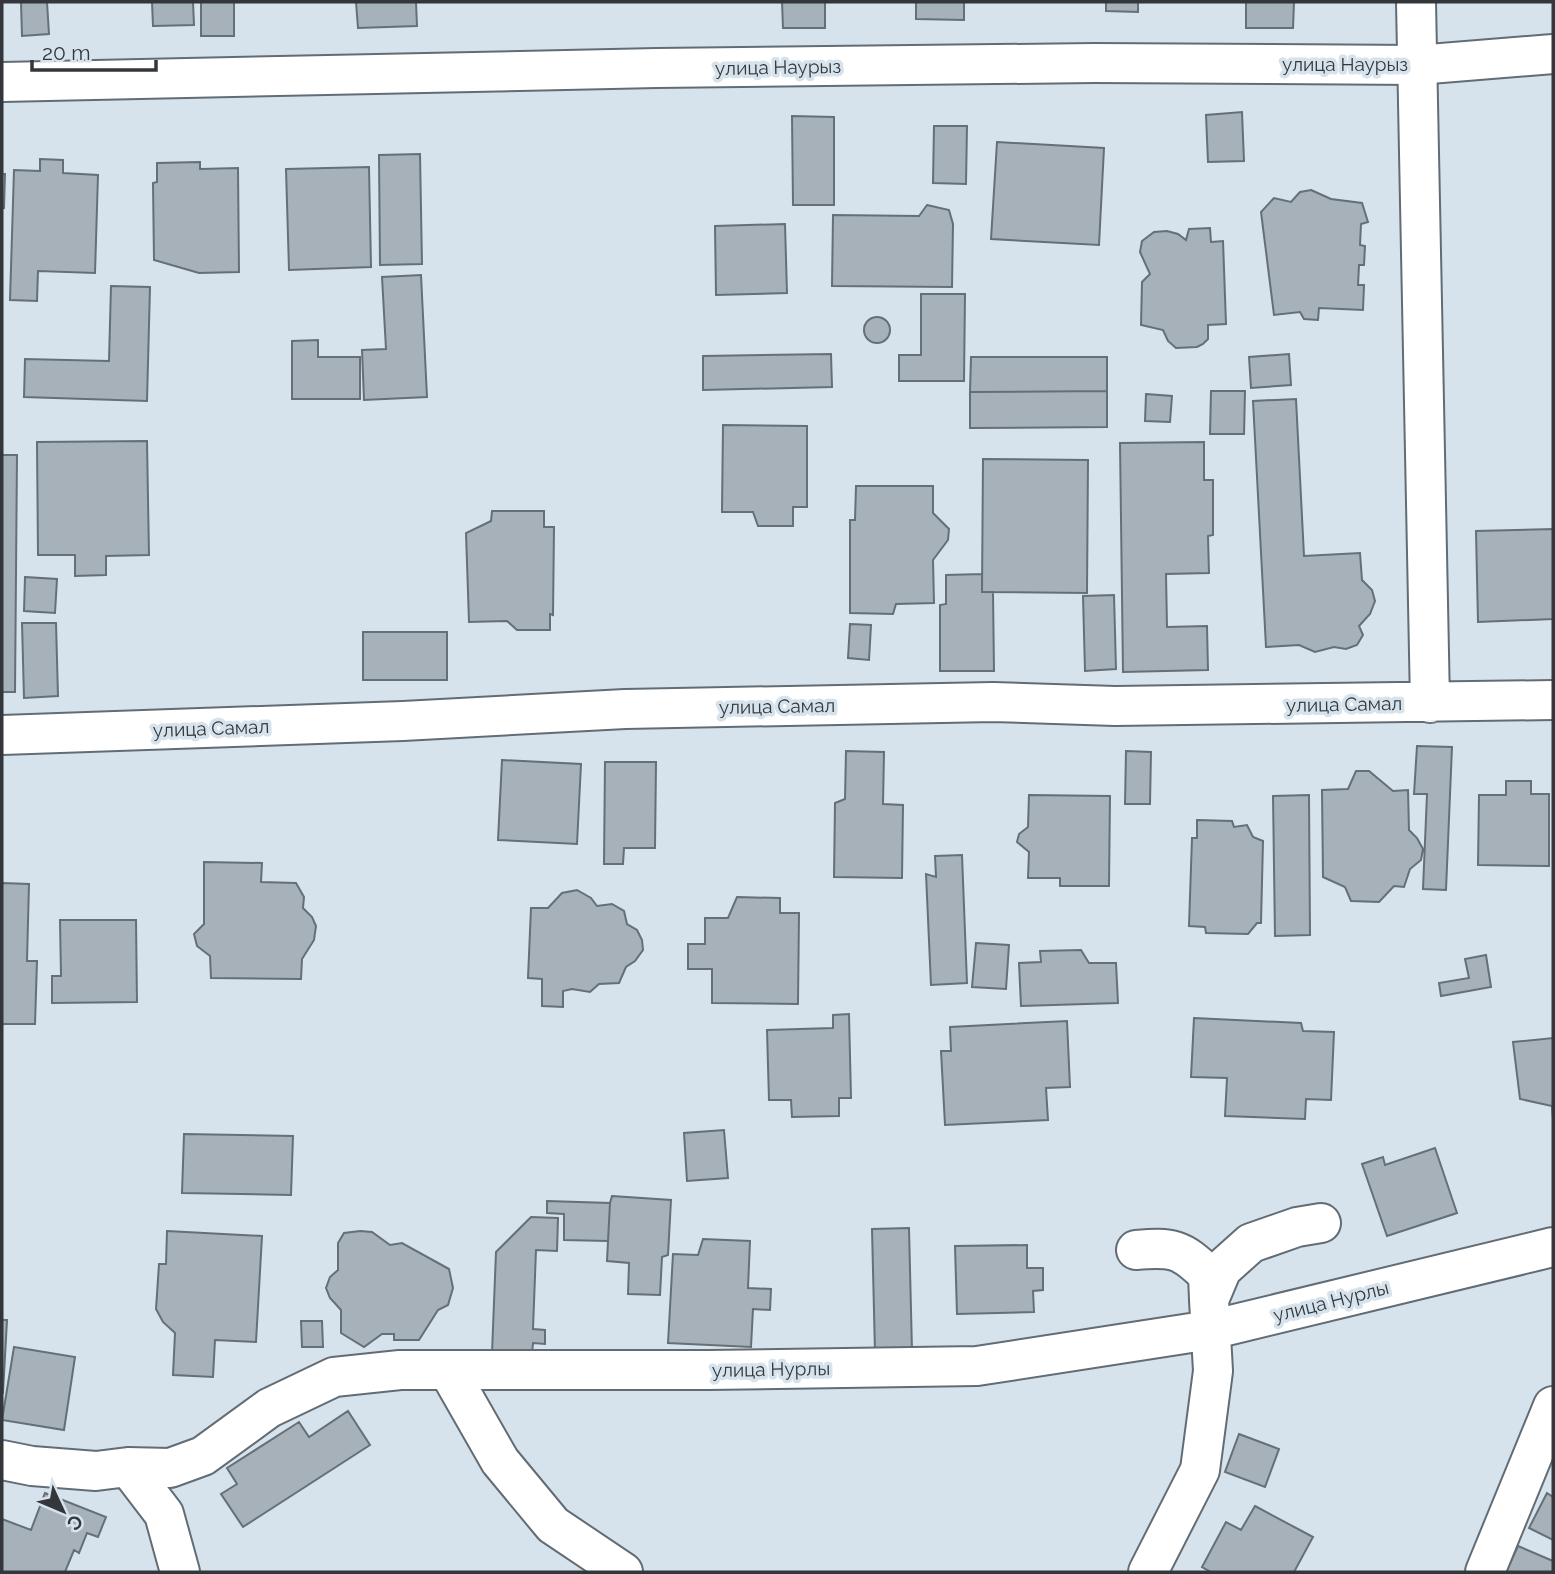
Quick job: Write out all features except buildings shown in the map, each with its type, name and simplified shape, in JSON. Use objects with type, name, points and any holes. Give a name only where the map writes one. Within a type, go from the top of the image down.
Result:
[{"type":"street","points":[[1416,2],[1430,702]]},
{"type":"street","name":"улица Наурыз","points":[[2,82],[998,64],[1417,65],[1553,54]]},
{"type":"street","name":"улица Самал","points":[[2,736],[403,721],[625,709],[993,702],[1115,706],[1553,700]]},
{"type":"street","points":[[1209,1315],[1222,1269],[1251,1243],[1297,1227],[1321,1223]]},
{"type":"street","points":[[1136,1250],[1168,1247],[1192,1259],[1208,1275],[1213,1371],[1200,1470],[1148,1572]]},
{"type":"street","name":"улица Нурлы","points":[[2,1460],[32,1466],[96,1471],[128,1467],[170,1468],[203,1456],[269,1408],[334,1377],[400,1370],[708,1370],[977,1366],[1209,1315],[1553,1247]]},
{"type":"street","points":[[448,1370],[500,1461],[553,1525],[623,1572]]},
{"type":"street","points":[[1485,1572],[1553,1406]]},
{"type":"street","points":[[128,1467],[164,1514],[180,1572]]}]
